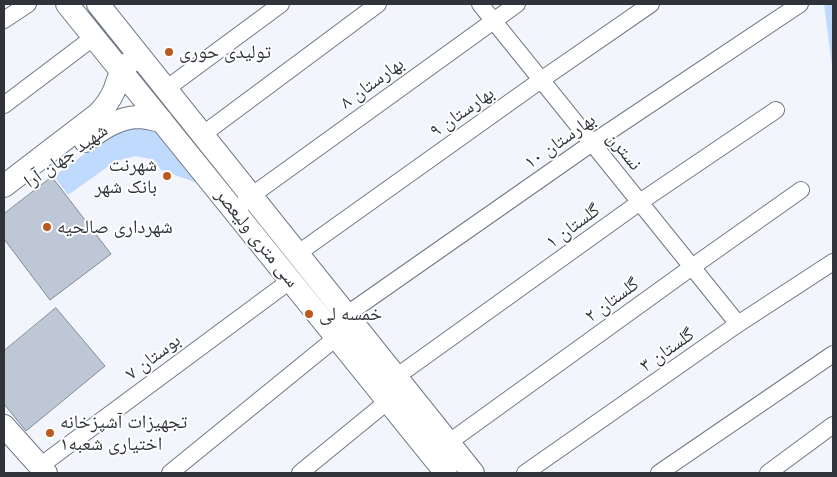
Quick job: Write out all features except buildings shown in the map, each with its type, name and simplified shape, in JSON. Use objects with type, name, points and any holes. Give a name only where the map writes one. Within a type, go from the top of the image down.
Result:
[{"type":"main road","name":"سی متری ولیعصر","points":[[67,4],[388,402],[437,470]]},
{"type":"main road","name":"سی متری ولیعصر","points":[[98,4],[473,473]]},
{"type":"main road","points":[[121,70],[138,55]]},
{"type":"main road","name":"شهید جهان آرا","points":[[4,186],[98,114],[108,103],[121,70]]},
{"type":"main road","name":"شهید جهان آرا","points":[[4,201],[105,126],[120,120],[138,117],[162,121]]},
{"type":"main road","points":[[4,426],[43,470]]},
{"type":"street","points":[[4,20],[28,4]]},
{"type":"street","points":[[166,89],[281,4]]},
{"type":"street","points":[[202,135],[378,4]]},
{"type":"street","name":"نسترن","points":[[480,4],[738,324]]},
{"type":"street","name":"بهارستان ۸","points":[[235,211],[252,196],[517,4]]},
{"type":"street","name":"بهارستان ۹","points":[[297,254],[541,80],[652,4]]},
{"type":"street","name":"بهارستان ۱۰","points":[[346,315],[592,143],[800,4]]},
{"type":"street","points":[[4,105],[94,37]]},
{"type":"street","name":"گلستان ۱","points":[[396,378],[640,202],[776,110]]},
{"type":"street","name":"گلستان ۲","points":[[448,443],[801,190]]},
{"type":"street","name":"گلستان ۳","points":[[525,473],[738,324],[833,262]]},
{"type":"street","name":"بوستان ۷","points":[[43,470],[290,280]]},
{"type":"street","points":[[170,473],[336,337]]},
{"type":"street","points":[[659,473],[833,354]]},
{"type":"street","points":[[300,473],[388,402]]},
{"type":"street","points":[[768,473],[833,425]]},
{"type":"shaded area","points":[[824,4],[833,4],[833,73]]},
{"type":"shaded area","points":[[139,125],[158,129],[200,184],[161,170],[154,160],[136,156],[116,161],[68,195],[54,176],[111,135]]},
{"type":"place","name":"تولیدی حوری","points":[[169,52]]},
{"type":"place","name":"شهرنت بانک شهر","points":[[167,176]]},
{"type":"place","name":"شهرداری صالحیه","points":[[47,227]]},
{"type":"place","name":"خمسه لی","points":[[309,314]]},
{"type":"place","name":"تجهیزات آشپزخانه اختیاری شعبه۱","points":[[50,433]]}]
